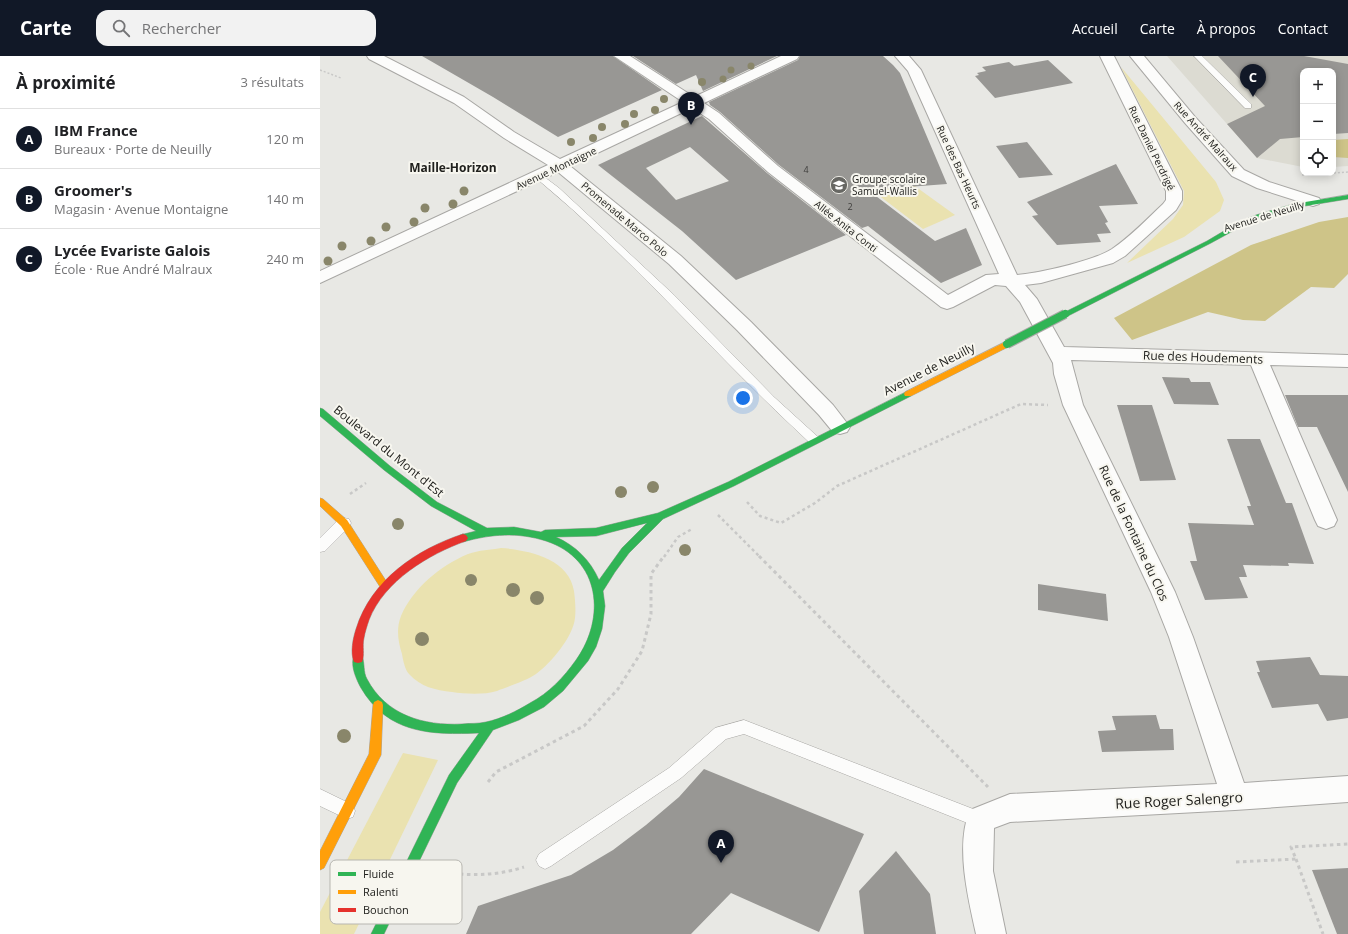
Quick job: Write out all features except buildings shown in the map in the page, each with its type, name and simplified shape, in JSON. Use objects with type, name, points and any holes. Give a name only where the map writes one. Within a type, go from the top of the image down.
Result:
[{"type":"main road","name":"Avenue de Neuilly","points":[[539,534],[596,532],[660,516],[731,484],[814,440],[1210,242],[1227,228],[1256,215],[1313,201],[1348,197]]},
{"type":"main road","points":[[1327,210],[1348,206]]},
{"type":"main road","name":"Avenue de Neuilly","points":[[1210,242],[1232,238]]},
{"type":"main road","name":"Boulevard du Mont d'Est","points":[[320,411],[434,504],[486,532]]},
{"type":"main road","points":[[320,502],[344,523],[385,587]]},
{"type":"main road","name":"Avenue de Neuilly","points":[[599,589],[606,574],[624,550],[660,516]]},
{"type":"main road","points":[[514,531],[539,534],[567,546],[587,565],[599,589],[600,620],[589,652],[565,683],[531,709],[490,726],[447,731],[408,724],[378,705],[361,679],[357,648],[366,617],[385,587],[419,558],[449,542],[486,532],[514,531]]},
{"type":"main road","points":[[320,864],[375,755],[378,705]]},
{"type":"main road","points":[[413,860],[452,779],[490,726]]},
{"type":"main road","points":[[377,934],[382,924]]},
{"type":"street","name":"Promenade Marco Polo","points":[[374,56],[458,100],[509,135],[561,166],[675,260],[744,326],[826,410],[840,427]]},
{"type":"street","points":[[621,56],[693,102]]},
{"type":"street","name":"Avenue Montaigne","points":[[320,278],[561,166],[792,56]]},
{"type":"street","name":"Rue des Bas Heurts","points":[[902,56],[914,70],[1011,281]]},
{"type":"street","name":"Rue Daniel Perdrigé","points":[[1011,281],[1035,279],[1107,259],[1119,252],[1170,207],[1174,200],[1174,191],[1107,56]]},
{"type":"street","name":"Rue André Malraux","points":[[1137,56],[1190,120],[1238,173],[1263,185],[1313,201]]},
{"type":"street","name":"Allée Anita Conti","points":[[693,102],[714,116],[773,169],[946,303],[992,279],[1011,281]]},
{"type":"street","name":"Rue de la Fontaine du Clos","points":[[1011,281],[1028,299],[1063,363],[1064,374],[1073,405],[1163,592],[1182,637],[1235,797]]},
{"type":"street","name":"Rue des Houdements","points":[[1057,353],[1348,361]]},
{"type":"street","points":[[1258,358],[1326,520]]},
{"type":"street","name":"Rue Roger Salengro","points":[[980,820],[1010,808],[1235,797],[1348,789]]},
{"type":"street","points":[[980,820],[978,871],[991,934]]},
{"type":"lane","points":[[1198,56],[1248,106]]},
{"type":"lane","points":[[539,176],[556,190],[670,297],[790,418],[814,440]]},
{"type":"lane","points":[[320,547],[344,523]]},
{"type":"lane","points":[[546,860],[675,773],[721,733],[744,727],[980,820]]},
{"type":"lane","points":[[320,797],[347,811]]},
{"type":"path","points":[[320,70],[341,78]]},
{"type":"path","points":[[731,484],[760,516],[781,522],[815,503],[837,486],[1021,404],[1073,405]]},
{"type":"path","points":[[718,515],[1010,808]]},
{"type":"path","points":[[1323,934],[1291,847],[1348,844]]},
{"type":"path","points":[[1236,862],[1296,859]]},
{"type":"path","points":[[462,875],[473,876],[507,874],[546,860]]},
{"type":"shaded area","points":[[1167,56],[1348,56],[1348,166],[1336,167],[1336,68],[1300,68],[1300,166],[1257,158]]},
{"type":"shaded area","points":[[1121,67],[1216,182],[1224,200],[1220,211],[1184,237],[1127,263],[1173,219],[1183,205],[1184,191]]},
{"type":"shaded area","points":[[1348,139],[1348,158],[1336,157],[1336,140]]},
{"type":"shaded area","points":[[905,179],[955,215],[923,229],[873,191]]},
{"type":"shaded area","points":[[1348,217],[1348,274],[1334,288],[1311,287],[1265,321],[1243,320],[1208,312],[1132,340],[1114,318],[1251,245],[1319,222]]},
{"type":"shaded area","points":[[501,548],[523,551],[546,558],[556,563],[571,580],[574,591],[575,618],[566,641],[548,663],[536,674],[523,681],[497,691],[469,694],[434,689],[423,685],[406,670],[399,640],[399,621],[406,606],[428,579],[447,565],[468,554]]},
{"type":"shaded area","points":[[403,753],[438,760],[390,860],[347,860]]},
{"type":"shaded area","points":[[330,893],[330,924],[359,924],[354,934],[320,934],[320,912]]},
{"type":"traffic: fast","points":[[1065,314],[1258,216],[1276,210],[1311,202],[1348,197]]},
{"type":"traffic: fast","points":[[1007,344],[1065,314]]},
{"type":"traffic: fast","points":[[545,534],[596,532],[660,516],[731,484],[908,394]]},
{"type":"traffic: fast","points":[[320,411],[387,468],[434,504],[486,532]]},
{"type":"traffic: fast","points":[[599,589],[611,569],[659,517]]},
{"type":"traffic: fast","points":[[358,659],[362,680],[371,695],[381,706],[393,715],[407,722],[437,729],[488,727],[521,714],[550,696],[577,668],[590,647],[599,621],[600,599],[593,577],[579,556],[561,543],[539,535],[514,531]]},
{"type":"traffic: fast","points":[[463,538],[486,532],[514,531]]},
{"type":"traffic: fast","points":[[413,860],[453,779],[490,726]]},
{"type":"traffic: fast","points":[[377,934],[382,924]]},
{"type":"traffic: slow","points":[[908,394],[1007,344]]},
{"type":"traffic: slow","points":[[320,501],[344,523],[385,587]]},
{"type":"traffic: slow","points":[[320,864],[375,755],[378,705]]},
{"type":"traffic: jam","points":[[358,659],[358,638],[365,618],[375,600],[390,582],[406,567],[425,555],[444,545],[463,538]]},
{"type":"place","name":"Lycée Evariste Galois","points":[[1253,97]]},
{"type":"place","name":"Groomer's","points":[[691,125]]},
{"type":"place","name":"Groupe scolaire Samuel-Wallis","points":[[839,185]]},
{"type":"place","name":"IBM France","points":[[721,863]]},
{"type":"district","name":"Maille-Horizon","points":[[453,167]]}]
